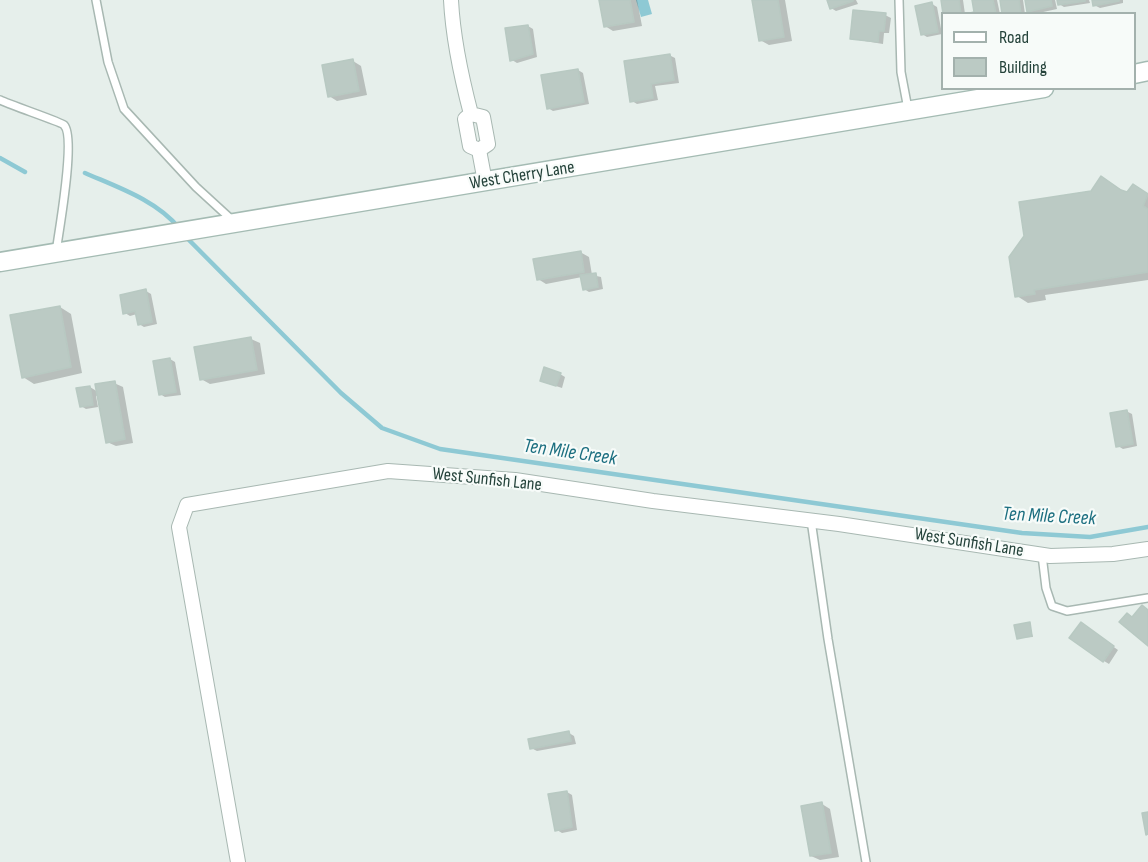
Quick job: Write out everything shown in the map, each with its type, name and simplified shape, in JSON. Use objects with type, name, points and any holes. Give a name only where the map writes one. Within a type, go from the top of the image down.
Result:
[{"type":"main road","name":"West Cherry Lane","points":[[0,262],[1033,90]]},
{"type":"street","points":[[451,0],[458,63],[471,114],[465,119],[470,146],[479,150],[485,182]]},
{"type":"street","name":"West Sunfish Lane","points":[[238,862],[179,527],[187,505],[388,471],[515,480],[653,501],[811,520],[1042,555],[1113,554],[1148,549]]},
{"type":"lane","points":[[96,0],[108,62],[124,109],[196,187],[234,222]]},
{"type":"lane","points":[[899,0],[901,72],[908,112]]},
{"type":"lane","points":[[0,100],[32,115],[62,123],[68,130],[69,147],[56,252]]},
{"type":"lane","points":[[811,520],[828,639],[866,862]]},
{"type":"lane","points":[[1042,555],[1046,588],[1052,606],[1067,610],[1148,598]]},
{"type":"water","points":[[636,0],[648,0],[652,14],[641,17]]},
{"type":"building","points":[[599,0],[630,0],[634,22],[604,27]]},
{"type":"building","points":[[752,0],[778,0],[784,37],[759,41]]},
{"type":"building","points":[[827,0],[853,0],[853,1],[830,9]]},
{"type":"building","points":[[941,0],[959,0],[961,12],[943,12]]},
{"type":"building","points":[[972,0],[993,0],[996,12],[974,12]]},
{"type":"building","points":[[1000,0],[1019,0],[1021,12],[1002,12]]},
{"type":"building","points":[[1025,0],[1051,0],[1052,6],[1027,12]]},
{"type":"building","points":[[1057,0],[1085,0],[1085,1],[1058,5]]},
{"type":"building","points":[[1092,0],[1119,0],[1119,1],[1093,6]]},
{"type":"building","points":[[932,2],[938,32],[921,35],[915,6]]},
{"type":"building","points":[[853,10],[886,13],[884,31],[879,31],[878,42],[850,39]]},
{"type":"building","points":[[528,25],[533,54],[510,61],[505,28]]},
{"type":"building","points":[[670,54],[674,80],[651,84],[653,98],[630,102],[624,61]]},
{"type":"building","points":[[353,59],[359,91],[328,97],[322,65]]},
{"type":"building","points":[[578,69],[584,102],[547,109],[541,75]]},
{"type":"building","points":[[1101,176],[1121,190],[1127,192],[1133,184],[1148,194],[1143,206],[1148,209],[1148,272],[1034,290],[1035,294],[1015,297],[1009,257],[1024,236],[1019,202],[1091,191]]},
{"type":"building","points":[[581,251],[584,272],[537,280],[533,259]]},
{"type":"building","points":[[596,273],[598,287],[583,290],[580,275]]},
{"type":"building","points":[[146,289],[152,322],[138,325],[135,311],[123,314],[120,295]]},
{"type":"building","points":[[60,306],[71,367],[22,378],[10,315]]},
{"type":"building","points":[[251,337],[257,370],[200,380],[194,347]]},
{"type":"building","points":[[170,358],[176,392],[159,395],[153,361]]},
{"type":"building","points":[[544,367],[561,373],[556,386],[540,381]]},
{"type":"building","points":[[115,381],[125,439],[106,443],[95,384]]},
{"type":"building","points":[[90,386],[93,405],[80,407],[76,388]]},
{"type":"building","points":[[1127,410],[1133,444],[1116,447],[1110,413]]},
{"type":"building","points":[[1142,605],[1148,610],[1148,646],[1119,622],[1127,613],[1132,617]]},
{"type":"building","points":[[1030,622],[1032,636],[1017,639],[1014,625]]},
{"type":"building","points":[[1081,622],[1114,646],[1103,662],[1069,638]]},
{"type":"building","points":[[569,731],[571,741],[530,749],[528,739]]},
{"type":"building","points":[[567,791],[572,827],[555,831],[548,794]]},
{"type":"building","points":[[822,802],[831,853],[810,856],[801,806]]},
{"type":"building","points":[[1148,812],[1148,834],[1146,835],[1142,813]]},
{"type":"waterway","name":"Ten Mile Creek","points":[[0,158],[25,172]]},
{"type":"waterway","name":"Ten Mile Creek","points":[[85,173],[148,202],[170,218],[179,228]]},
{"type":"waterway","name":"Ten Mile Creek","points":[[186,237],[341,393],[382,428],[440,449],[1022,533],[1090,537],[1148,527]]}]
